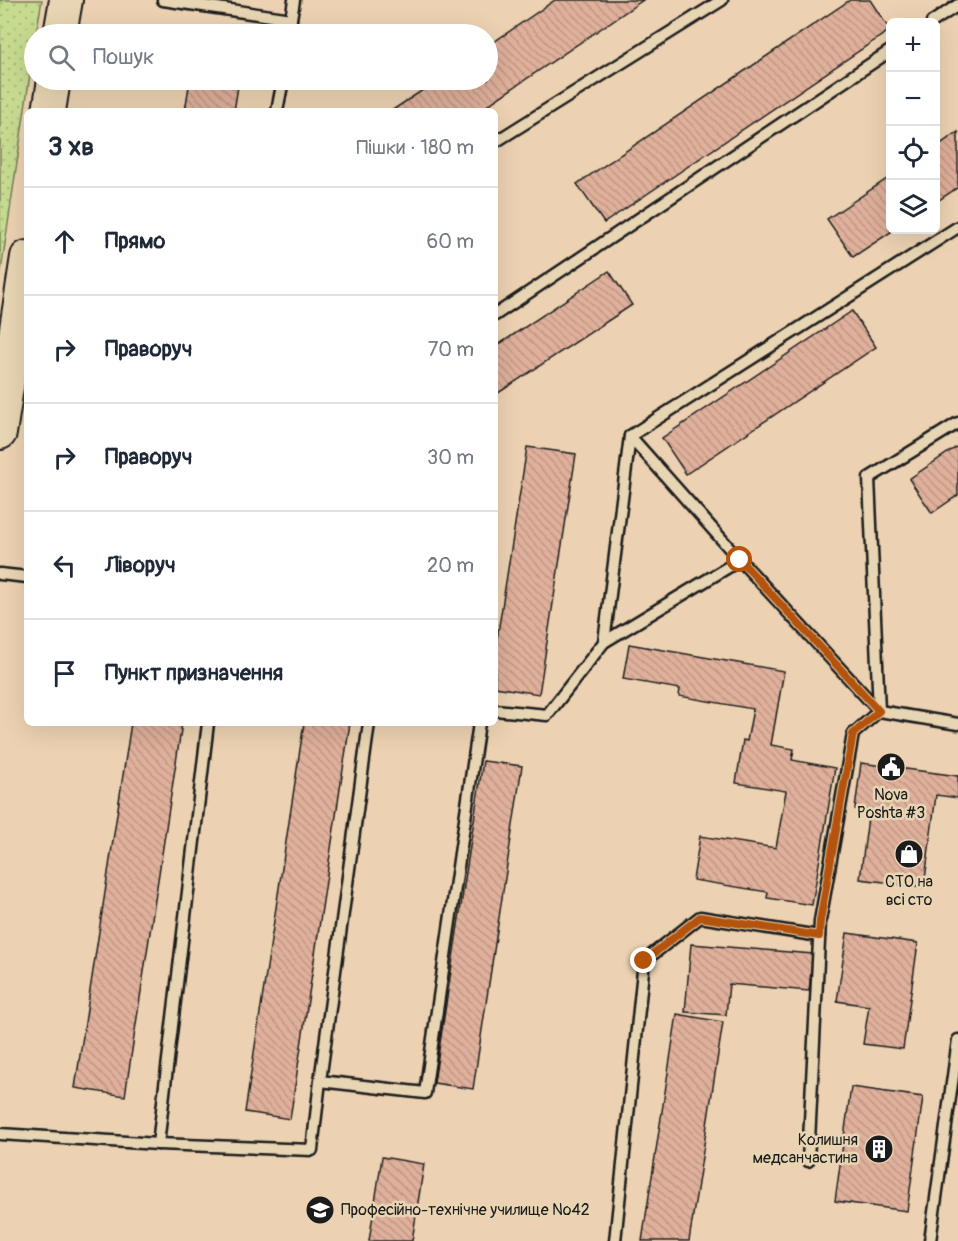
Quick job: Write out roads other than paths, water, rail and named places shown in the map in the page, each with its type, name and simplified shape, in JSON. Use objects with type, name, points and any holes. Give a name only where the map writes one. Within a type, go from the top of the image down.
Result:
[{"type":"street","points":[[62,24],[66,0]]},
{"type":"street","points":[[49,108],[52,90]]},
{"type":"street","points":[[0,433],[23,316]]},
{"type":"lane","points":[[163,0],[193,2],[291,19]]},
{"type":"lane","points":[[290,24],[294,0]]},
{"type":"lane","points":[[498,140],[722,0]]},
{"type":"lane","points":[[938,18],[958,5]]},
{"type":"lane","points":[[498,313],[886,54]]},
{"type":"lane","points":[[278,108],[281,90]]},
{"type":"lane","points":[[630,436],[958,227]]},
{"type":"lane","points":[[879,711],[869,478],[958,423]]},
{"type":"lane","points":[[630,436],[879,711],[958,724]]},
{"type":"lane","points":[[604,642],[630,436]]},
{"type":"lane","points":[[498,710],[547,715],[604,642],[740,560]]},
{"type":"lane","points":[[0,573],[24,577]]},
{"type":"lane","points":[[808,1161],[820,921],[853,734],[879,711]]},
{"type":"lane","points":[[158,1144],[208,726]]},
{"type":"lane","points":[[0,1134],[158,1144],[312,1150],[369,726]]},
{"type":"lane","points":[[320,1081],[425,1093],[479,726]]},
{"type":"lane","points":[[615,1241],[644,961],[700,917],[819,936]]},
{"type":"lane","points":[[930,1241],[958,1040]]},
{"type":"place","name":"Nova Poshta #3","points":[[891,767]]},
{"type":"place","name":"СТО на всі сто","points":[[909,854]]},
{"type":"place","name":"Колишня медсанчастина","points":[[879,1149]]},
{"type":"place","name":"Професійно-технічне училище №42","points":[[320,1210]]}]
